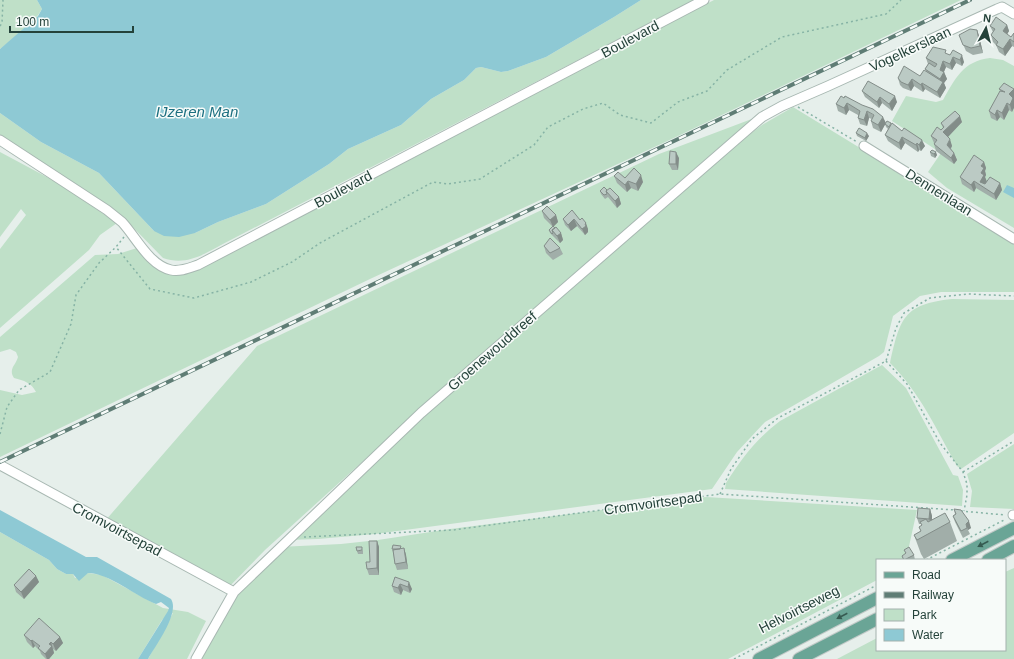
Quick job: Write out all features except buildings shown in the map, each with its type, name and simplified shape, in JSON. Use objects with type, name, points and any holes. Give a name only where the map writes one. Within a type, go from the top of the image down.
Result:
[{"type":"main road","points":[[954,559],[1014,528]]},
{"type":"main road","points":[[990,559],[1014,546]]},
{"type":"main road","name":"Helvoirtseweg","points":[[759,659],[876,599]]},
{"type":"main road","points":[[799,659],[876,620]]},
{"type":"street","name":"Boulevard","points":[[0,140],[107,210],[121,222],[151,257],[164,267],[171,270],[184,270],[198,265],[704,0]]},
{"type":"street","name":"Vogelkerslaan","points":[[828,86],[997,8],[1002,7],[1014,14]]},
{"type":"street","name":"Groenewouddreef","points":[[196,659],[234,592],[421,413],[762,118],[790,102],[828,86]]},
{"type":"street","name":"Dennenlaan","points":[[864,146],[1014,239]]},
{"type":"street","name":"Cromvoirtsepad","points":[[0,465],[234,592]]},
{"type":"path","points":[[0,26],[2,23],[3,0]]},
{"type":"path","points":[[116,247],[150,289],[194,298],[251,282],[292,262],[320,243],[433,182],[448,184],[480,179],[534,145],[548,127],[583,109],[603,103],[620,115],[651,124],[678,102],[707,91],[727,70],[782,37],[886,14],[901,0]]},
{"type":"path","points":[[790,102],[864,146]]},
{"type":"path","points":[[0,434],[7,407],[19,390],[50,372],[71,324],[76,295],[99,263],[116,247],[129,231]]},
{"type":"path","points":[[720,494],[731,469],[752,439],[778,418],[886,362],[896,328],[904,313],[930,298],[968,294],[1014,296]]},
{"type":"path","points":[[886,362],[908,384],[940,443],[963,472],[967,484],[967,495],[964,511]]},
{"type":"path","points":[[963,472],[1014,440]]},
{"type":"path","name":"Cromvoirtsepad","points":[[294,534],[306,537],[453,530],[720,494],[1013,515]]},
{"type":"path","points":[[928,559],[1013,515]]},
{"type":"path","name":"Helvoirtseweg","points":[[734,659],[876,586]]},
{"type":"green space","points":[[0,0],[37,0],[42,9],[29,26],[0,49]]},
{"type":"green space","points":[[641,0],[694,0],[201,256],[186,260],[179,261],[163,258],[120,214],[0,135],[0,113],[41,142],[99,173],[154,231],[195,233],[218,222],[266,204],[329,164],[348,149],[401,125],[431,99],[464,80],[476,68],[481,67],[501,72],[508,71],[546,57]]},
{"type":"green space","points":[[714,0],[961,0],[676,137],[370,279],[0,457],[0,390],[22,395],[36,392],[29,384],[14,378],[12,375],[12,370],[18,357],[16,352],[10,349],[0,352],[0,337],[95,255],[118,254],[137,248],[170,274],[335,197]]},
{"type":"green space","points":[[990,58],[1003,60],[1014,66],[1014,228],[947,188],[928,172],[941,153],[892,121],[906,96],[936,102],[943,100],[956,78],[966,67],[981,60]]},
{"type":"green space","points":[[793,107],[1014,242],[1014,292],[941,292],[920,296],[893,316],[884,352],[765,422],[737,452],[712,489],[375,534],[288,540],[384,450],[730,149],[762,125]]},
{"type":"green space","points":[[757,117],[709,156],[383,443],[265,550],[228,588],[105,521],[257,346],[659,154]]},
{"type":"green space","points":[[0,152],[58,183],[117,223],[100,235],[89,250],[0,328],[0,249],[26,215],[21,209],[0,237]]},
{"type":"green space","points":[[952,299],[1014,300],[1014,433],[961,469],[957,466],[935,425],[911,387],[890,363],[897,335],[906,316],[913,310],[923,305],[936,301]]},
{"type":"green space","points":[[882,365],[906,388],[953,475],[958,476],[963,490],[962,506],[725,489],[726,483],[750,450],[763,435],[780,421]]},
{"type":"green space","points":[[1014,444],[1014,509],[970,507],[972,491],[967,474]]},
{"type":"green space","points":[[706,497],[917,510],[906,559],[876,559],[876,581],[728,659],[200,659],[229,608],[249,580],[279,547],[341,544]]},
{"type":"green space","points":[[0,532],[49,560],[57,569],[66,574],[73,574],[75,578],[88,573],[102,575],[163,608],[188,612],[206,621],[187,659],[148,659],[173,613],[162,620],[138,659],[0,659]]},
{"type":"green space","points":[[1014,568],[1014,659],[837,659],[876,639],[876,651],[1006,651],[1006,572]]},
{"type":"water","name":"IJzeren Man","points":[[37,0],[641,0],[546,57],[508,71],[501,72],[481,67],[476,68],[464,80],[431,99],[401,125],[348,149],[329,164],[266,204],[218,222],[195,233],[179,237],[164,236],[154,231],[99,173],[41,142],[0,113],[0,49],[38,16],[42,9]]},
{"type":"water","points":[[1007,185],[1014,188],[1014,198],[1003,192]]},
{"type":"water","points":[[0,510],[86,557],[97,557],[171,599],[173,605],[170,620],[148,659],[138,659],[169,608],[161,602],[156,604],[105,577],[88,573],[79,581],[73,574],[66,574],[57,569],[49,560],[0,532]]},
{"type":"railway","points":[[0,462],[970,0]]}]
